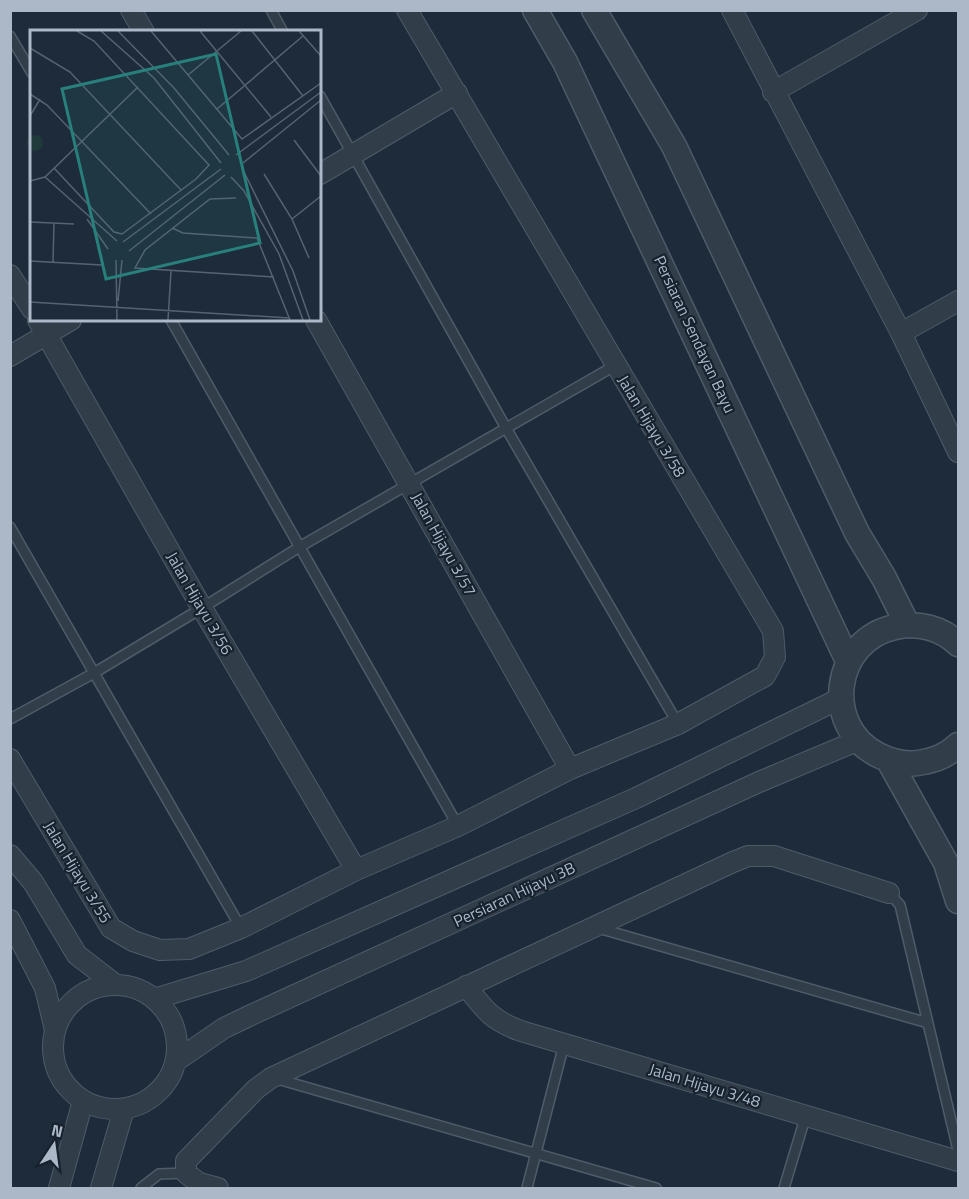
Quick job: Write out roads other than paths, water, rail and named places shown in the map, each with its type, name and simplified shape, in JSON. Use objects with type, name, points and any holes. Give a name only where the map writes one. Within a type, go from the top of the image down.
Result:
[{"type":"street","points":[[131,10],[143,30]]},
{"type":"street","name":"Jalan Hijayu 3/58","points":[[407,10],[773,631],[775,657],[765,676],[678,724],[570,769],[458,826]]},
{"type":"street","name":"Persiaran Sendayan Bayu","points":[[536,10],[565,62],[848,662]]},
{"type":"street","points":[[594,10],[674,146],[856,533],[884,578],[907,624]]},
{"type":"street","points":[[732,10],[901,333],[958,452]]},
{"type":"street","points":[[773,92],[917,10]]},
{"type":"street","points":[[321,173],[457,93]]},
{"type":"street","points":[[10,275],[30,306]]},
{"type":"street","points":[[901,333],[958,302]]},
{"type":"street","points":[[10,356],[42,327],[67,321]]},
{"type":"street","name":"Jalan Hijayu 3/57","points":[[317,321],[570,769]]},
{"type":"street","name":"Jalan Hijayu 3/56","points":[[42,327],[202,608],[356,870]]},
{"type":"street","points":[[956,639],[930,627],[907,624],[884,629],[863,643],[848,662],[841,684],[841,698],[842,709],[851,731],[867,750],[889,761],[911,764],[933,761],[953,751],[958,745]]},
{"type":"street","points":[[154,999],[246,971],[636,798],[841,698]]},
{"type":"street","name":"Persiaran Hijayu 3B","points":[[176,1062],[224,1028],[249,1016],[759,782],[859,740]]},
{"type":"street","name":"Jalan Hijayu 3/55","points":[[10,759],[111,928],[133,941],[160,950],[189,949],[241,928],[356,870],[458,826]]},
{"type":"street","points":[[889,761],[946,863],[958,901]]},
{"type":"street","points":[[10,855],[33,882],[77,955],[116,985]]},
{"type":"street","points":[[218,1188],[199,1183],[186,1173],[186,1161],[256,1089],[271,1078],[733,862],[748,856],[774,856],[889,893]]},
{"type":"street","points":[[10,920],[45,988],[55,1030]]},
{"type":"street","points":[[116,985],[136,989],[154,999],[166,1011],[174,1027],[178,1044],[176,1062],[169,1079],[157,1093],[141,1104],[124,1109],[103,1108],[83,1101],[68,1088],[57,1070],[53,1050],[55,1030],[63,1012],[78,997],[96,988],[116,985]]},
{"type":"street","name":"Jalan Hijayu 3/48","points":[[466,986],[487,1013],[504,1025],[958,1161]]},
{"type":"street","points":[[59,1188],[83,1101]]},
{"type":"street","points":[[101,1188],[124,1109]]},
{"type":"lane","points":[[271,10],[282,30]]},
{"type":"lane","points":[[10,36],[30,70]]},
{"type":"lane","points":[[321,98],[506,428],[678,724]]},
{"type":"lane","points":[[172,321],[458,826]]},
{"type":"lane","points":[[10,719],[94,673],[301,546],[616,365]]},
{"type":"lane","points":[[10,527],[241,928]]},
{"type":"lane","points":[[889,893],[900,905],[958,1150]]},
{"type":"lane","points":[[593,927],[928,1023]]},
{"type":"lane","points":[[527,1188],[564,1044]]},
{"type":"lane","points":[[271,1078],[656,1188]]},
{"type":"lane","points":[[784,1188],[806,1115]]},
{"type":"lane","points":[[141,1188],[159,1174],[186,1173]]}]
